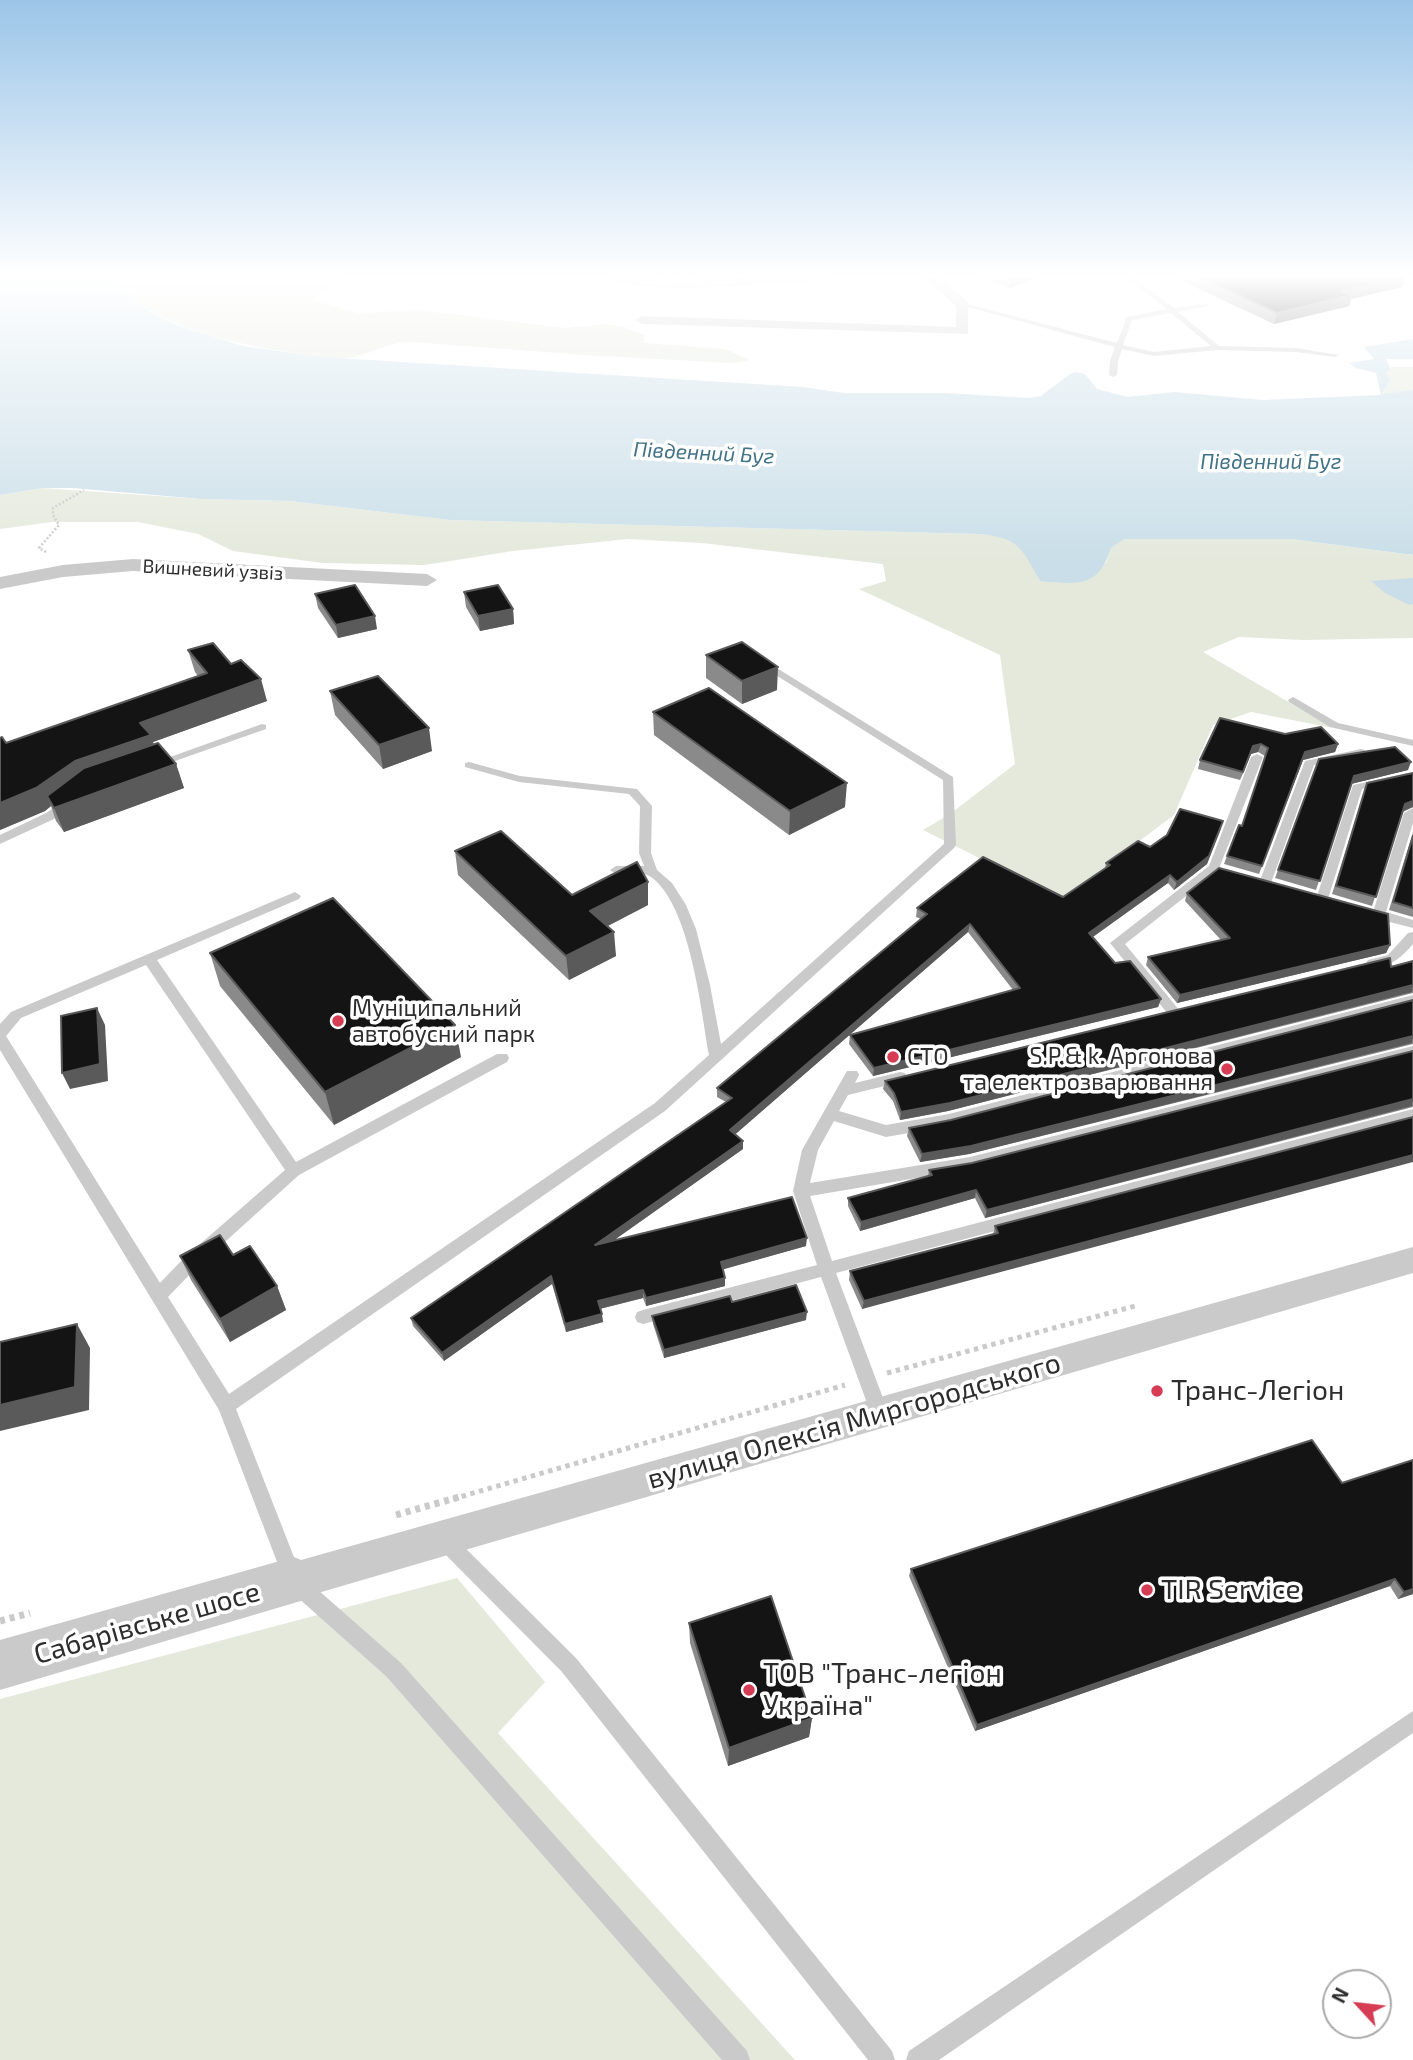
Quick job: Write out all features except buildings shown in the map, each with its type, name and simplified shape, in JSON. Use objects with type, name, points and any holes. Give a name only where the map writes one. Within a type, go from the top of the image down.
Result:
[{"type":"street","name":"Вишневий узвіз","points":[[0,583],[63,570],[133,565],[427,580]]},
{"type":"street","name":"вулиця Олексія Миргородського","points":[[294,1581],[1413,1260]]},
{"type":"street","name":"Сабарівське шосе","points":[[0,1665],[294,1581]]},
{"type":"lane","points":[[226,1406],[660,1107],[950,845],[949,779],[767,665]]},
{"type":"lane","points":[[1293,700],[1334,725],[1413,743]]},
{"type":"lane","points":[[138,771],[262,727]]},
{"type":"lane","points":[[1264,883],[1309,763],[1361,752]]},
{"type":"lane","points":[[1173,1011],[1117,943],[1221,870],[1257,757]]},
{"type":"lane","points":[[469,765],[519,779],[633,791],[646,806],[645,853],[652,872],[667,884],[695,942],[716,1056]]},
{"type":"lane","points":[[1322,899],[1357,787],[1413,775]]},
{"type":"lane","points":[[0,841],[50,816],[79,795]]},
{"type":"lane","points":[[1380,915],[1410,813],[1413,812]]},
{"type":"lane","points":[[616,870],[652,872]]},
{"type":"lane","points":[[295,896],[16,1015],[0,1035],[226,1406],[294,1581],[394,1670],[738,2060]]},
{"type":"lane","points":[[1356,908],[1413,924]]},
{"type":"lane","points":[[1354,968],[1393,958],[1413,936]]},
{"type":"lane","points":[[149,959],[294,1171]]},
{"type":"lane","points":[[830,1114],[886,1130],[950,1120],[1413,1000]]},
{"type":"lane","points":[[801,1191],[970,1163],[1413,1051]]},
{"type":"lane","points":[[158,1296],[189,1264],[294,1171],[502,1059]]},
{"type":"lane","points":[[852,1075],[810,1150],[801,1191],[880,1414]]},
{"type":"lane","points":[[843,1091],[909,1075]]},
{"type":"lane","points":[[643,1317],[1413,1115]]},
{"type":"lane","points":[[443,1539],[569,1665],[883,2060]]},
{"type":"lane","points":[[918,2060],[1413,1721]]},
{"type":"path","points":[[46,552],[39,548],[59,525],[53,515],[53,508],[84,490]]},
{"type":"path","points":[[387,1517],[866,1379],[1146,1304]]},
{"type":"path","points":[[0,1621],[40,1610]]},
{"type":"shaded area","points":[[1413,372],[1413,390],[1382,395],[1391,379],[1386,373]]},
{"type":"shaded area","points":[[42,488],[201,499],[290,501],[450,520],[979,534],[1012,541],[1024,552],[1040,581],[1106,563],[1111,548],[1125,539],[1291,539],[1413,555],[1413,638],[1303,640],[1239,637],[1203,652],[1333,728],[1251,712],[1213,725],[1174,815],[1062,899],[923,830],[950,814],[1015,764],[1000,655],[859,589],[886,581],[883,564],[702,543],[628,539],[513,551],[425,565],[323,563],[233,551],[198,534],[138,522],[52,522],[0,529],[0,495]]},
{"type":"shaded area","points":[[457,1578],[545,1682],[498,1733],[795,2060],[0,2060],[0,1699]]},
{"type":"water","name":"Південний Буг","points":[[0,372],[565,372],[803,387],[844,393],[944,393],[1029,398],[1041,396],[1070,374],[1077,372],[1085,374],[1097,389],[1128,397],[1174,392],[1263,400],[1381,395],[1376,373],[1373,372],[1387,372],[1391,379],[1382,394],[1413,390],[1413,555],[1291,539],[1125,539],[1111,548],[1100,571],[1093,577],[1075,583],[1040,581],[1017,546],[1003,538],[979,534],[450,520],[290,501],[201,499],[72,488],[42,488],[0,495]]},
{"type":"water","points":[[1413,578],[1413,604],[1409,605],[1385,593],[1371,581]]},
{"type":"place","name":"Муніципальний автобусний парк","points":[[338,1021]]},
{"type":"place","name":"СТО","points":[[893,1057]]},
{"type":"place","name":"S.P.& k. Аргонова та електрозварювання","points":[[1227,1069]]},
{"type":"place","name":"Транс-Легіон","points":[[1157,1391]]},
{"type":"place","name":"TIR Service","points":[[1147,1590]]},
{"type":"place","name":"ТОВ \"Транс-легіон Україна\"","points":[[749,1690]]}]
